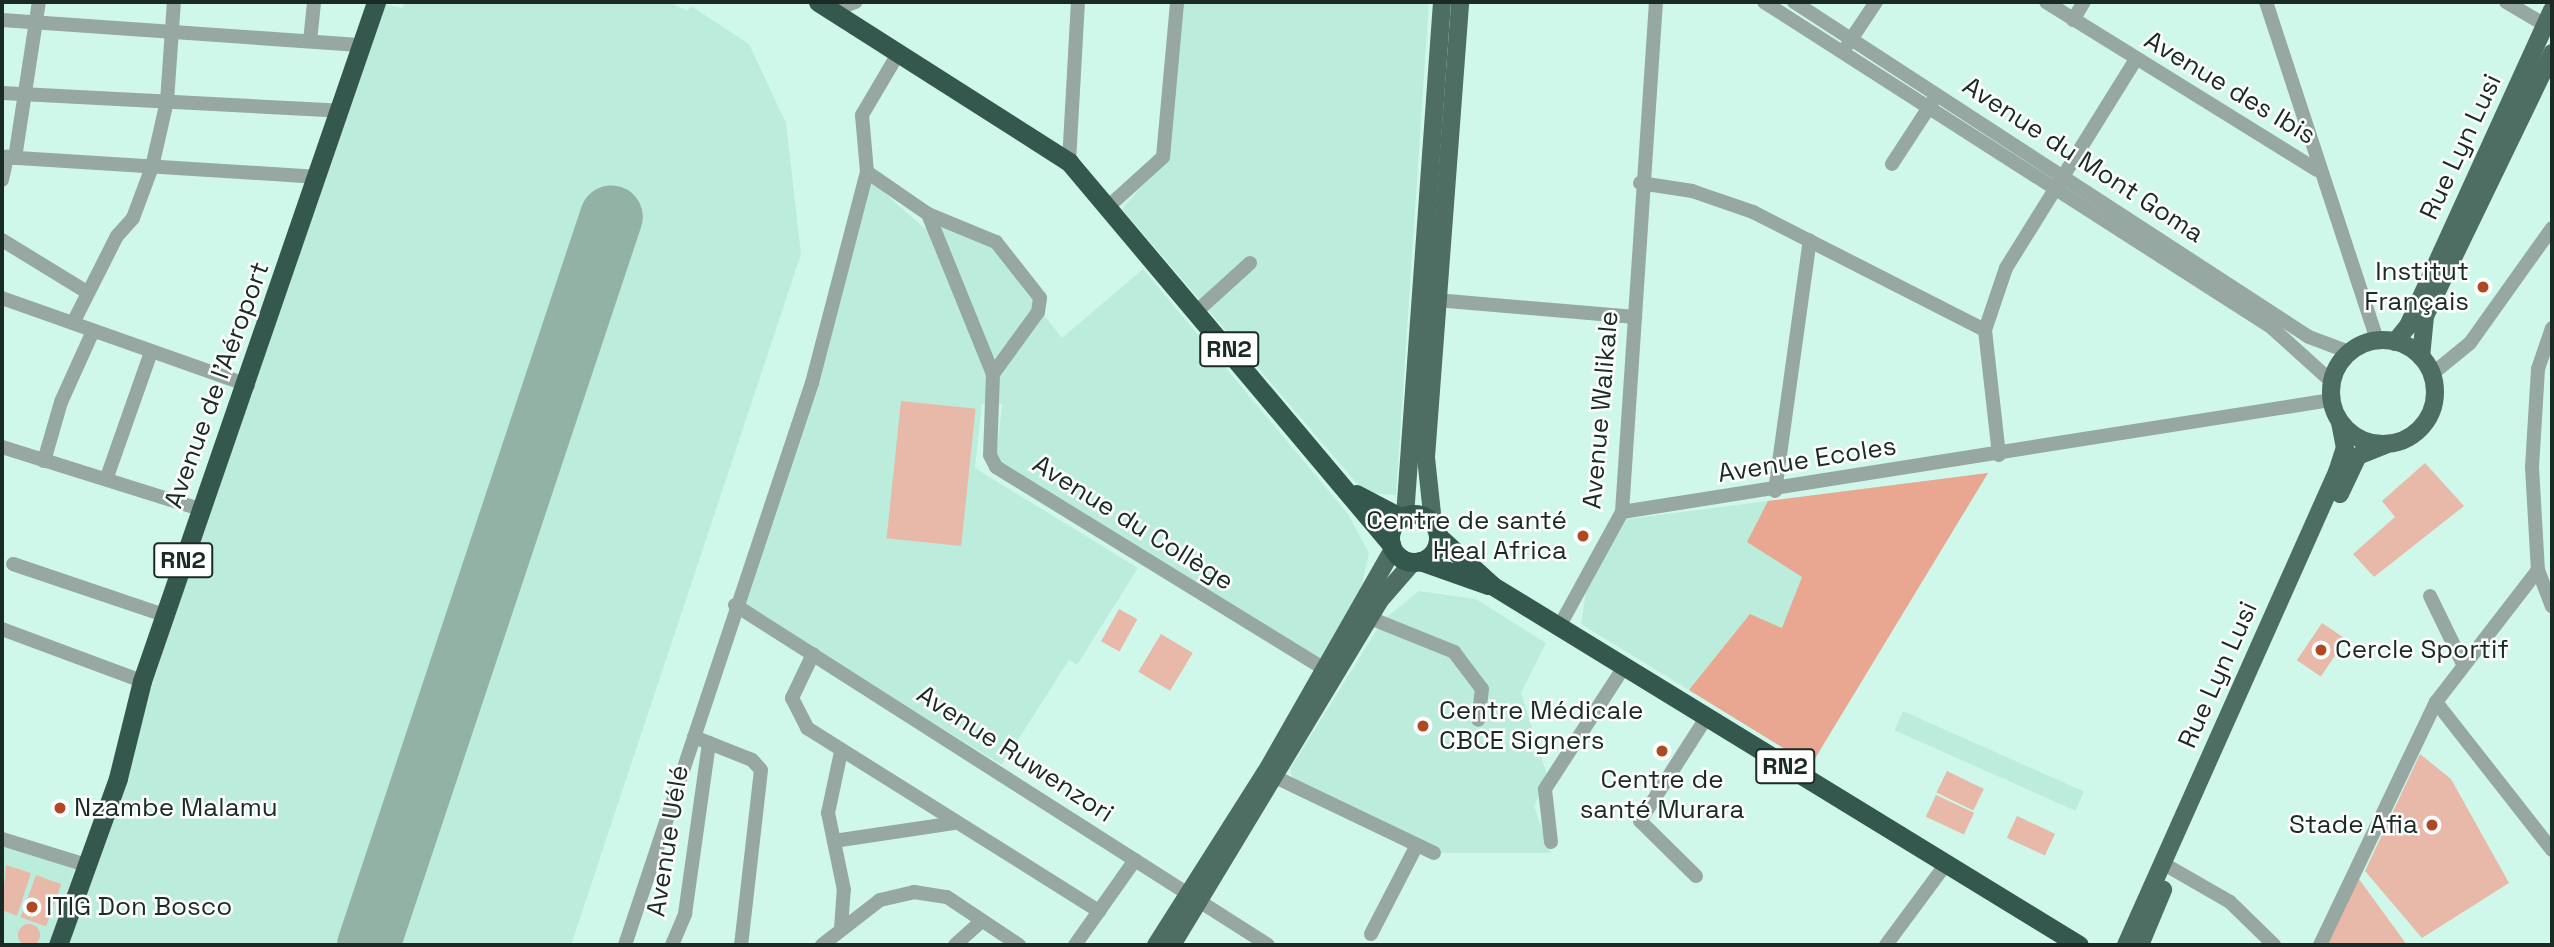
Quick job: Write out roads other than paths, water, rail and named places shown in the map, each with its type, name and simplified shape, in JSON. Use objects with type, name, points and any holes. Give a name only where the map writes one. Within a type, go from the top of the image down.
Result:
[{"type":"highway","name":"Avenue de l'Aéroport","points":[[58,945],[86,865],[164,615],[200,509],[248,386],[376,2]]},
{"type":"highway","name":"RN2","points":[[825,6],[1069,162],[1110,206],[1196,312],[1351,491],[1392,547],[1416,561],[1493,586]]},
{"type":"highway","name":"RN2","points":[[1351,491],[1436,530],[1493,586],[2079,945]]},
{"type":"highway","points":[[1392,547],[1403,517]]},
{"type":"highway","points":[[1416,561],[1436,549],[1436,530]]},
{"type":"main road","points":[[1403,517],[1442,2]]},
{"type":"main road","points":[[1436,530],[1426,457],[1460,2]]},
{"type":"main road","name":"Rue Lyn Lusi","points":[[2395,342],[2550,22]]},
{"type":"main road","name":"Rue Lyn Lusi","points":[[2421,357],[2422,324],[2547,78],[2552,52]]},
{"type":"main road","points":[[2377,340],[2395,342],[2421,357],[2432,374],[2435,398],[2427,421],[2409,438],[2385,445],[2357,438],[2340,422],[2331,400],[2331,381],[2349,352],[2377,340]]},
{"type":"main road","name":"Rue Lyn Lusi","points":[[2140,945],[2168,866],[2337,472],[2345,448],[2340,422]]},
{"type":"main road","name":"Rue Lyn Lusi","points":[[2126,945],[2168,866],[2358,456],[2385,445]]},
{"type":"main road","points":[[1272,775],[1392,547]]},
{"type":"main road","points":[[1172,945],[1195,898],[1370,618],[1416,561]]},
{"type":"main road","points":[[1156,945],[1195,898]]},
{"type":"street","points":[[2,180],[25,94],[39,2]]},
{"type":"street","points":[[73,323],[88,292],[133,218],[152,167],[167,101],[174,2]]},
{"type":"street","points":[[310,41],[314,2]]},
{"type":"street","points":[[825,6],[855,2]]},
{"type":"street","points":[[1069,162],[1079,2]]},
{"type":"street","points":[[1110,206],[1163,157],[1177,2]]},
{"type":"street","name":"Avenue Walikale","points":[[1559,627],[1622,512],[1635,317],[1640,183],[1656,2]]},
{"type":"street","points":[[1764,2],[1848,45]]},
{"type":"street","points":[[1794,2],[1848,45],[2119,221],[2271,327],[2331,381]]},
{"type":"street","points":[[1848,45],[1876,2]]},
{"type":"street","name":"Avenue des Ibis","points":[[2046,2],[2317,170]]},
{"type":"street","points":[[2073,20],[2084,2]]},
{"type":"street","points":[[2266,2],[2317,170],[2377,340]]},
{"type":"street","points":[[2506,2],[2550,22]]},
{"type":"street","points":[[2,20],[362,45]]},
{"type":"street","points":[[625,945],[735,605],[812,383],[867,172],[862,115],[898,54]]},
{"type":"street","points":[[1999,456],[1984,330],[2009,260],[2136,59]]},
{"type":"street","points":[[2,93],[341,111]]},
{"type":"street","points":[[1892,164],[1933,101]]},
{"type":"street","points":[[8,157],[318,177]]},
{"type":"street","points":[[867,172],[928,214],[996,242],[1040,298],[1038,313],[993,374]]},
{"type":"street","points":[[1640,183],[1715,198],[1810,240],[1984,330]]},
{"type":"street","points":[[928,214],[993,374]]},
{"type":"street","name":"Avenue du Mont Goma","points":[[2119,221],[2309,337],[2349,352]]},
{"type":"street","points":[[2432,374],[2470,343],[2552,228]]},
{"type":"street","points":[[2,240],[88,292]]},
{"type":"street","points":[[1775,491],[1810,240]]},
{"type":"street","points":[[1196,312],[1251,263]]},
{"type":"street","points":[[2,298],[248,386]]},
{"type":"street","points":[[1436,300],[1635,317]]},
{"type":"street","points":[[2552,328],[2533,402],[2538,570],[2552,606]]},
{"type":"street","points":[[44,461],[61,401],[93,331]]},
{"type":"street","points":[[107,477],[151,352]]},
{"type":"street","name":"Avenue du Collège","points":[[993,374],[990,455],[996,467],[1326,670]]},
{"type":"street","name":"Avenue Ecoles","points":[[1622,512],[1999,456],[2331,400]]},
{"type":"street","points":[[2,447],[107,477],[200,509]]},
{"type":"street","points":[[13,564],[164,615]]},
{"type":"street","points":[[2320,945],[2436,702],[2462,662],[2538,570]]},
{"type":"street","points":[[2430,596],[2462,662]]},
{"type":"street","name":"Avenue Ruwenzori","points":[[735,605],[1268,945]]},
{"type":"street","points":[[1370,618],[1454,652],[1482,690],[1478,720]]},
{"type":"street","points":[[2,629],[142,681]]},
{"type":"street","points":[[813,654],[792,691],[793,705],[807,728],[954,823],[1099,911]]},
{"type":"street","points":[[1551,842],[1545,789],[1624,667]]},
{"type":"street","points":[[2436,702],[2552,850]]},
{"type":"street","points":[[1696,876],[1640,821],[1706,718]]},
{"type":"street","points":[[694,737],[752,760],[761,770],[741,945]]},
{"type":"street","name":"Avenue Uélé","points":[[672,945],[685,914],[709,743]]},
{"type":"street","points":[[841,752],[828,800],[844,890],[841,929]]},
{"type":"street","points":[[1272,775],[1434,853]]},
{"type":"street","points":[[834,841],[954,823]]},
{"type":"street","points":[[2,839],[86,865]]},
{"type":"street","points":[[1371,934],[1417,845]]},
{"type":"street","points":[[1075,945],[1135,860]]},
{"type":"street","points":[[1886,945],[1946,864]]},
{"type":"street","points":[[2168,866],[2230,902],[2274,945]]},
{"type":"street","points":[[844,890],[872,905]]},
{"type":"street","points":[[822,945],[872,905],[897,895],[932,893],[1019,945]]},
{"type":"street","points":[[955,945],[982,921]]},
{"type":"place","name":"Institut Français","points":[[2483,287]]},
{"type":"place","name":"Centre de santé Heal Africa","points":[[1583,536]]},
{"type":"place","name":"Cercle Sportif","points":[[2321,650]]},
{"type":"place","name":"Centre Médicale CBCE Signers","points":[[1423,726]]},
{"type":"place","name":"Centre de santé Murara","points":[[1662,751]]},
{"type":"place","name":"Nzambe Malamu","points":[[60,808]]},
{"type":"place","name":"Stade Afia","points":[[2432,825]]},
{"type":"place","name":"ITIG Don Bosco","points":[[32,907]]}]
